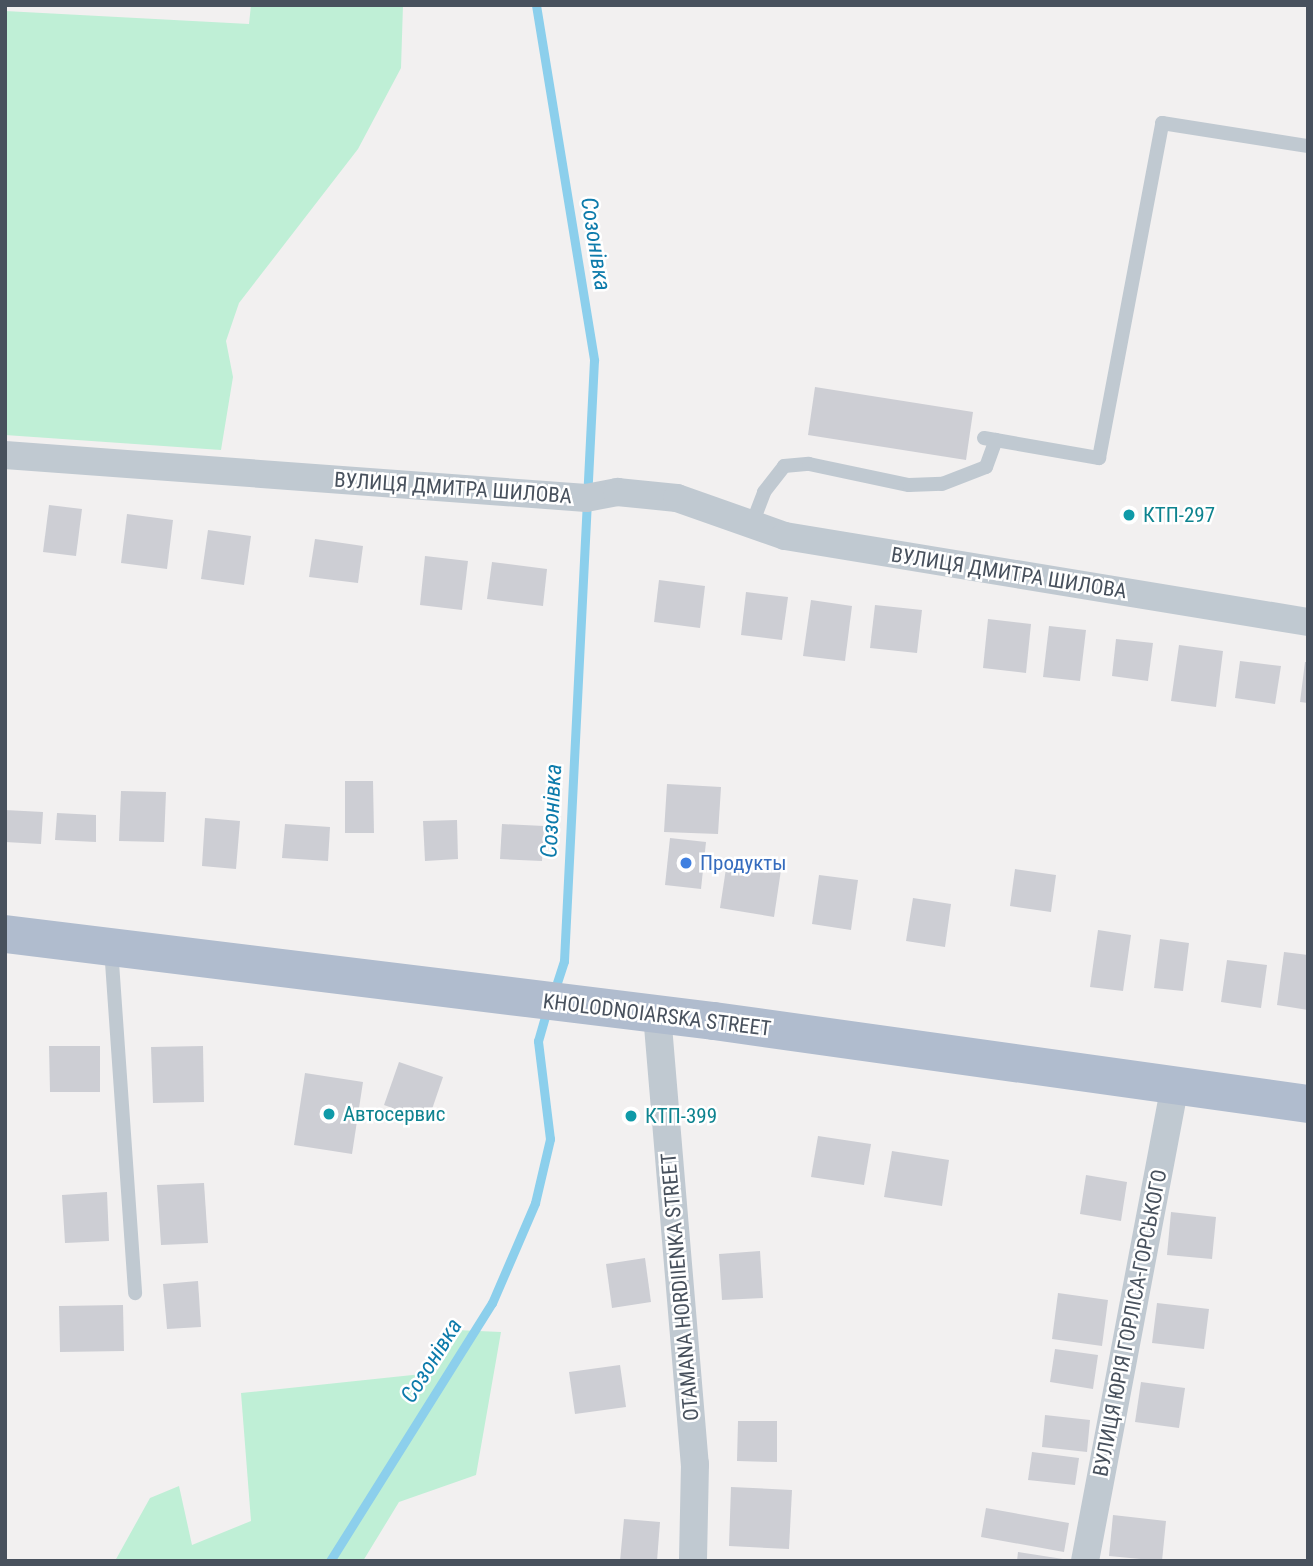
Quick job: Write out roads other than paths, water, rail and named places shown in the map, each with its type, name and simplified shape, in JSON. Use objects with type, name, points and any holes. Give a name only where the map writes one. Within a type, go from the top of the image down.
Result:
[{"type":"main road","name":"KHOLODNOIARSKA STREET","points":[[5,934],[657,1014],[1308,1104]]},
{"type":"street","name":"ВУЛИЦЯ ДМИТРА ШИЛОВА","points":[[5,455],[586,499],[617,492],[677,498],[799,538],[1308,622]]},
{"type":"street","name":"OTAMANA HORDIIENKA STREET","points":[[657,1014],[695,1464],[693,1561]]},
{"type":"street","name":"ВУЛИЦЯ ЮРІЯ ГОРЛІСА-ГОРСЬКОГО","points":[[1085,1561],[1175,1085]]},
{"type":"lane","points":[[752,524],[764,492],[784,466],[809,464],[909,485],[942,484],[986,467],[990,439],[1099,458],[1163,123],[1308,146]]},
{"type":"lane","points":[[111,946],[135,1293]]},
{"type":"waterway","name":"Созонівка","points":[[536,5],[594,360],[564,961],[553,994]]},
{"type":"waterway","name":"Созонівка","points":[[330,1561],[492,1303],[535,1203],[550,1139],[538,1041],[547,1010]]},
{"type":"place","name":"КТП-297","points":[[1129,515]]},
{"type":"place","name":"Продукты","points":[[686,863]]},
{"type":"place","name":"Автосервис","points":[[329,1114]]},
{"type":"place","name":"КТП-399","points":[[631,1116]]}]
